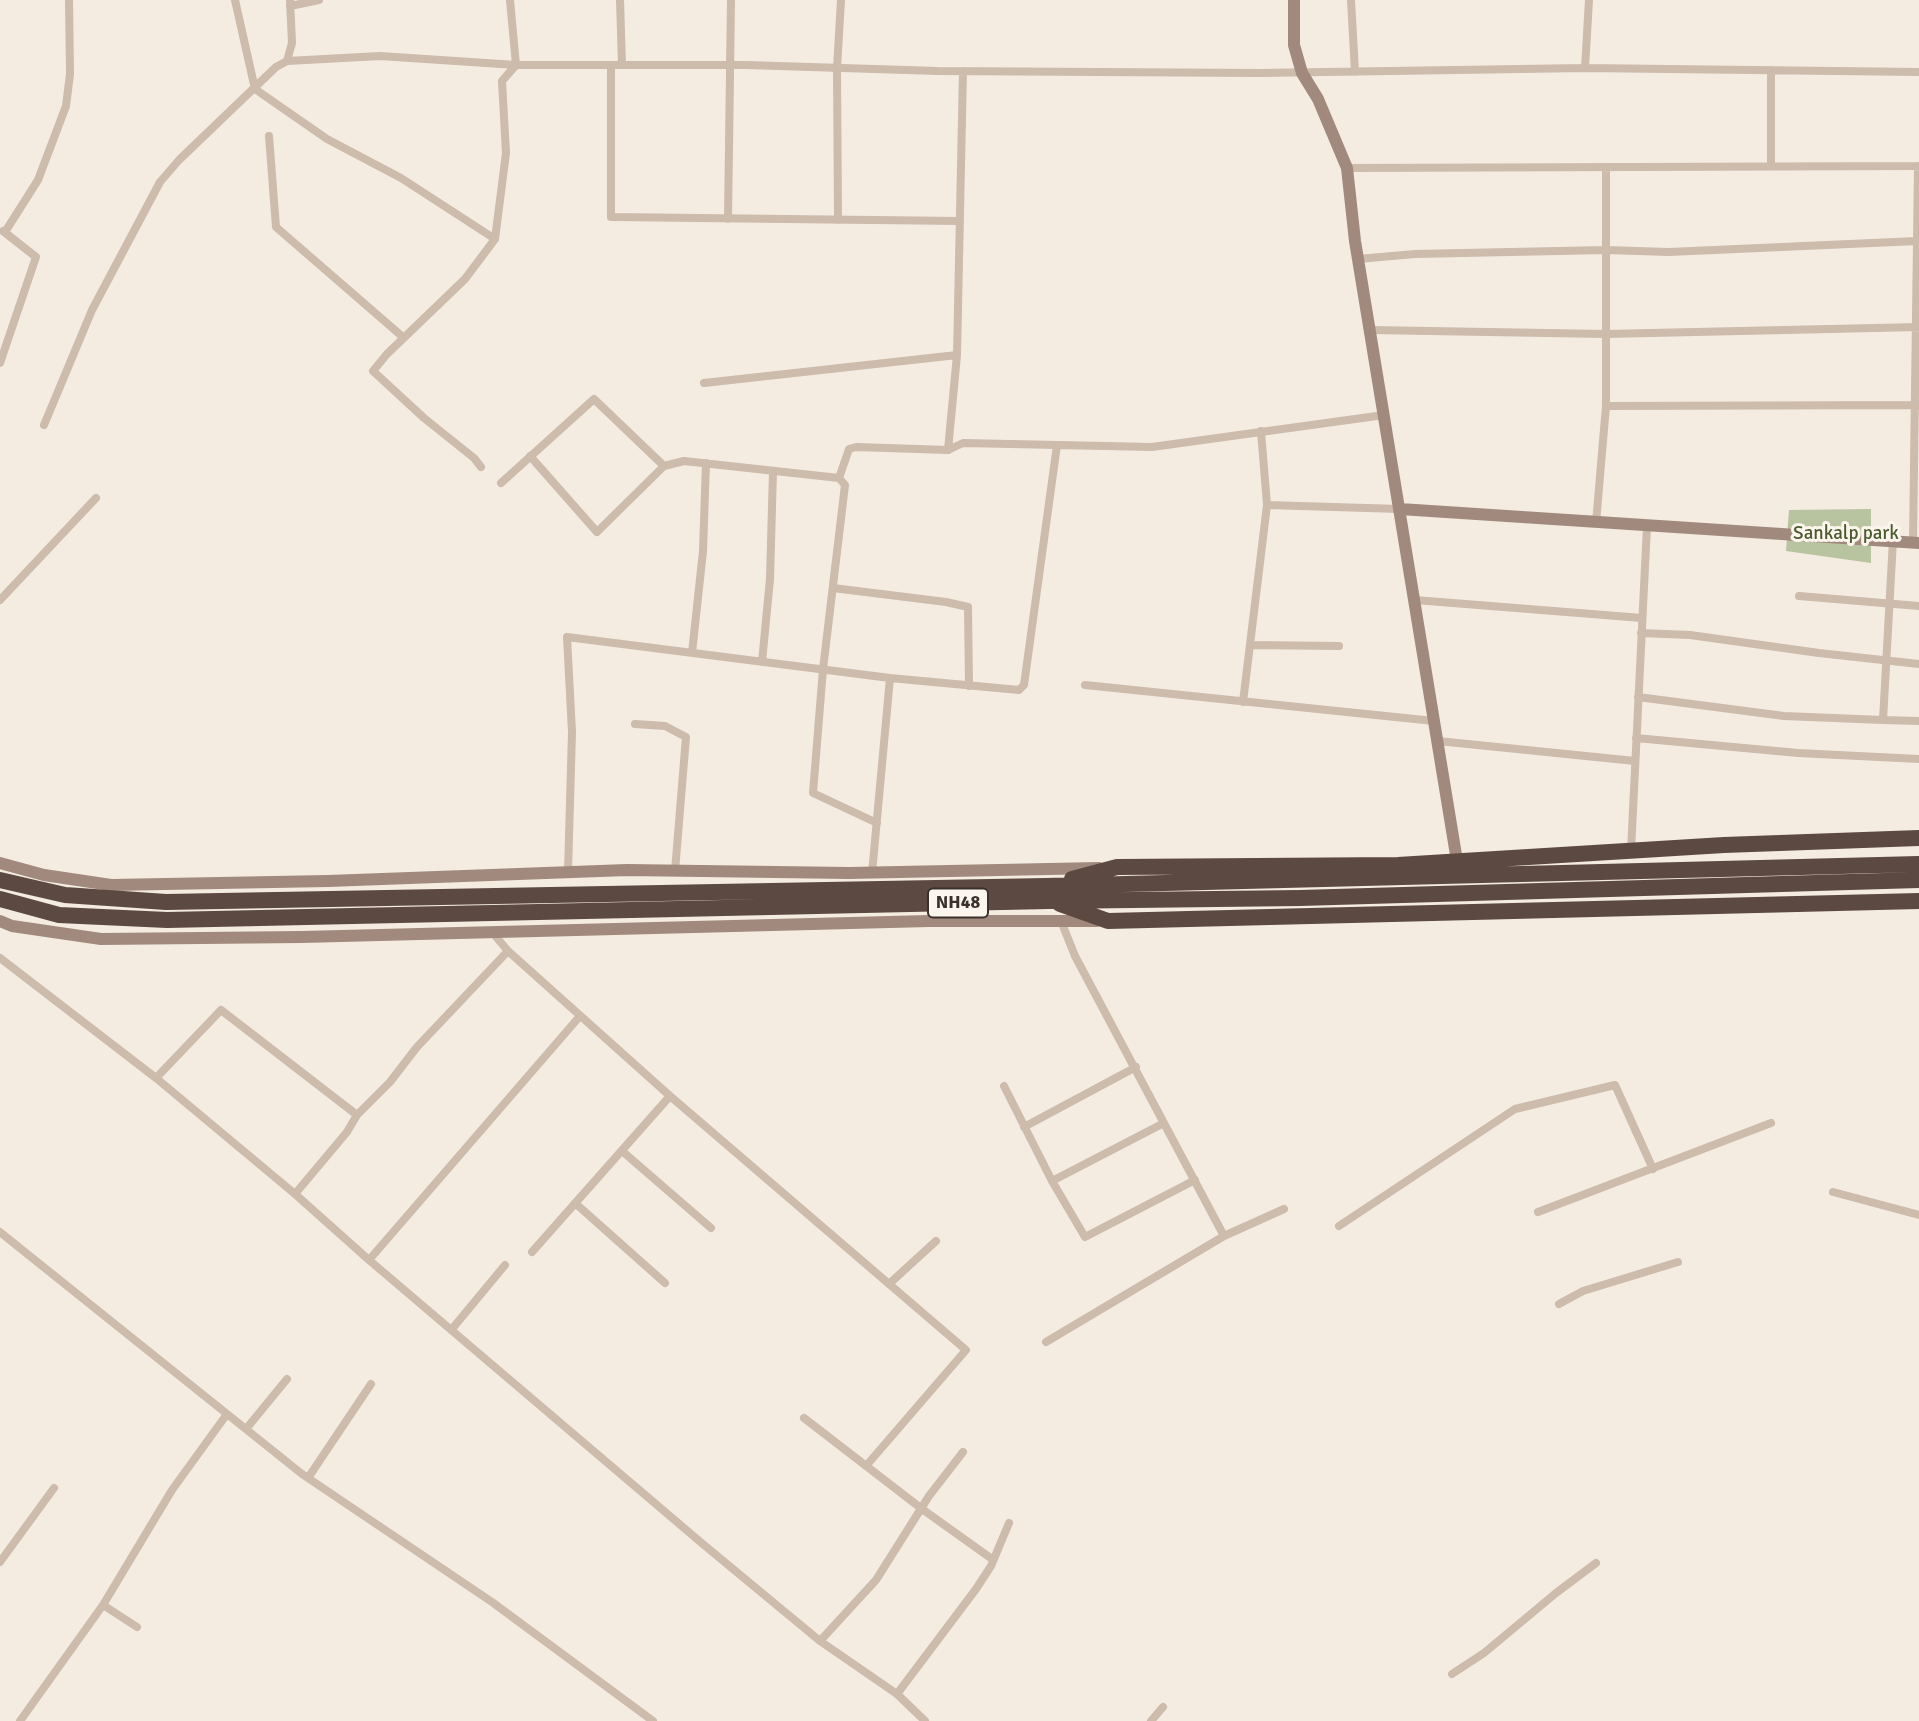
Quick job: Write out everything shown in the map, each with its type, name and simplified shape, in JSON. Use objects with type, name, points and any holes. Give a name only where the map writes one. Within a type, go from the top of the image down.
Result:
[{"type":"highway","points":[[1047,893],[1117,867],[1398,865],[1731,844],[1919,838]]},
{"type":"highway","points":[[1728,869],[1731,844]]},
{"type":"highway","name":"NH48","points":[[0,899],[59,915],[167,920],[1919,864]]},
{"type":"highway","name":"NH48","points":[[0,880],[65,895],[166,902],[697,892],[1047,893],[1300,898],[1919,880]]},
{"type":"highway","points":[[1047,893],[1108,921],[1919,901]]},
{"type":"street","points":[[0,363],[36,257],[2,231],[38,180],[66,106],[70,74],[69,0]]},
{"type":"street","points":[[235,0],[255,89],[327,139],[401,178],[495,239]]},
{"type":"street","points":[[287,61],[292,43],[290,3],[319,0]]},
{"type":"street","points":[[481,467],[373,371],[465,279],[495,239],[506,153],[502,81],[516,65],[510,0]]},
{"type":"street","points":[[620,0],[622,65]]},
{"type":"street","points":[[728,219],[731,0]]},
{"type":"street","points":[[838,220],[837,68],[841,0]]},
{"type":"street","points":[[1294,0],[1294,45],[1302,73],[1318,99],[1346,168],[1358,259],[1457,861]]},
{"type":"street","points":[[1352,0],[1355,72]]},
{"type":"street","points":[[1585,68],[1589,0]]},
{"type":"street","points":[[44,425],[92,310],[160,182],[178,160],[276,67],[287,61],[380,56],[516,65],[732,65],[962,71],[1302,73],[1585,68],[1919,72]]},
{"type":"street","points":[[611,65],[611,217],[960,221]]},
{"type":"street","points":[[1771,70],[1771,166]]},
{"type":"street","points":[[948,450],[957,355],[962,71]]},
{"type":"street","points":[[269,136],[276,227],[404,338]]},
{"type":"street","points":[[1266,505],[1400,509],[1916,543],[1918,166],[1346,168]]},
{"type":"street","points":[[1595,523],[1606,405],[1606,167]]},
{"type":"street","points":[[1358,259],[1415,254],[1606,250],[1669,252],[1917,241]]},
{"type":"street","points":[[1370,330],[1606,334],[1918,327]]},
{"type":"street","points":[[704,383],[957,355]]},
{"type":"street","points":[[501,483],[594,399],[664,466]]},
{"type":"street","points":[[1606,405],[1917,405]]},
{"type":"street","points":[[839,478],[849,449],[856,447],[948,450],[963,443],[1152,447],[1384,415]]},
{"type":"street","points":[[1243,702],[1266,505],[1261,431]]},
{"type":"street","points":[[568,872],[572,732],[567,637],[890,678],[1019,690],[1024,685],[1057,445]]},
{"type":"street","points":[[530,456],[597,532],[664,466],[684,461],[839,478],[845,485],[823,669],[813,793],[877,823]]},
{"type":"street","points":[[692,653],[703,551],[706,463]]},
{"type":"street","points":[[762,662],[770,579],[773,471]]},
{"type":"street","points":[[0,600],[96,498]]},
{"type":"street","points":[[1630,850],[1647,526]]},
{"type":"street","points":[[1883,720],[1893,540]]},
{"type":"street","points":[[833,588],[968,607],[969,685]]},
{"type":"street","points":[[1799,596],[1919,606]]},
{"type":"street","points":[[1415,600],[1642,618]]},
{"type":"street","points":[[1641,633],[1690,635],[1819,653],[1919,663]]},
{"type":"street","points":[[1250,645],[1339,646]]},
{"type":"street","points":[[872,873],[890,678]]},
{"type":"street","points":[[1085,685],[1434,721]]},
{"type":"street","points":[[1638,697],[1784,716],[1919,721]]},
{"type":"street","points":[[635,724],[665,726],[686,737],[675,871]]},
{"type":"street","points":[[1636,738],[1798,753],[1919,759]]},
{"type":"street","points":[[1438,741],[1635,761]]},
{"type":"street","points":[[0,863],[44,875],[111,885],[328,881],[568,872],[872,873],[1117,867]]},
{"type":"street","points":[[697,871],[697,892]]},
{"type":"street","points":[[1060,920],[1075,956],[1224,1236]]},
{"type":"street","points":[[0,921],[12,926],[101,939],[929,921],[1108,921]]},
{"type":"street","points":[[492,932],[508,951],[670,1096],[966,1350],[866,1466]]},
{"type":"street","points":[[295,1194],[347,1132],[357,1115],[508,951]]},
{"type":"street","points":[[0,958],[156,1077],[820,1641],[897,1694],[925,1721]]},
{"type":"street","points":[[156,1077],[221,1010],[357,1115]]},
{"type":"street","points":[[369,1260],[580,1016]]},
{"type":"street","points":[[1024,1127],[1136,1067]]},
{"type":"street","points":[[1339,1226],[1515,1109],[1615,1085],[1653,1169]]},
{"type":"street","points":[[1004,1086],[1052,1181],[1085,1237],[1195,1180]]},
{"type":"street","points":[[532,1252],[670,1096]]},
{"type":"street","points":[[1052,1181],[1164,1123]]},
{"type":"street","points":[[1538,1212],[1771,1123]]},
{"type":"street","points":[[622,1151],[712,1228]]},
{"type":"street","points":[[1833,1192],[1919,1215]]},
{"type":"street","points":[[575,1203],[665,1283]]},
{"type":"street","points":[[1046,1342],[1224,1236],[1284,1209]]},
{"type":"street","points":[[0,1231],[308,1478],[492,1602],[653,1721]]},
{"type":"street","points":[[889,1284],[936,1241]]},
{"type":"street","points":[[1559,1304],[1583,1291],[1678,1262]]},
{"type":"street","points":[[452,1329],[505,1265]]},
{"type":"street","points":[[246,1429],[287,1379]]},
{"type":"street","points":[[308,1478],[371,1384]]},
{"type":"street","points":[[20,1721],[103,1605],[172,1490],[227,1414]]},
{"type":"street","points":[[804,1418],[992,1559]]},
{"type":"street","points":[[820,1641],[876,1580],[929,1496],[963,1452]]},
{"type":"street","points":[[0,1562],[54,1488]]},
{"type":"street","points":[[897,1694],[976,1589],[991,1566],[1009,1523]]},
{"type":"street","points":[[1452,1674],[1485,1653],[1596,1563]]},
{"type":"street","points":[[103,1605],[137,1627]]},
{"type":"street","points":[[1151,1721],[1163,1707]]},
{"type":"green space","name":"Sankalp park","points":[[1871,509],[1871,563],[1786,551],[1789,510]]}]
